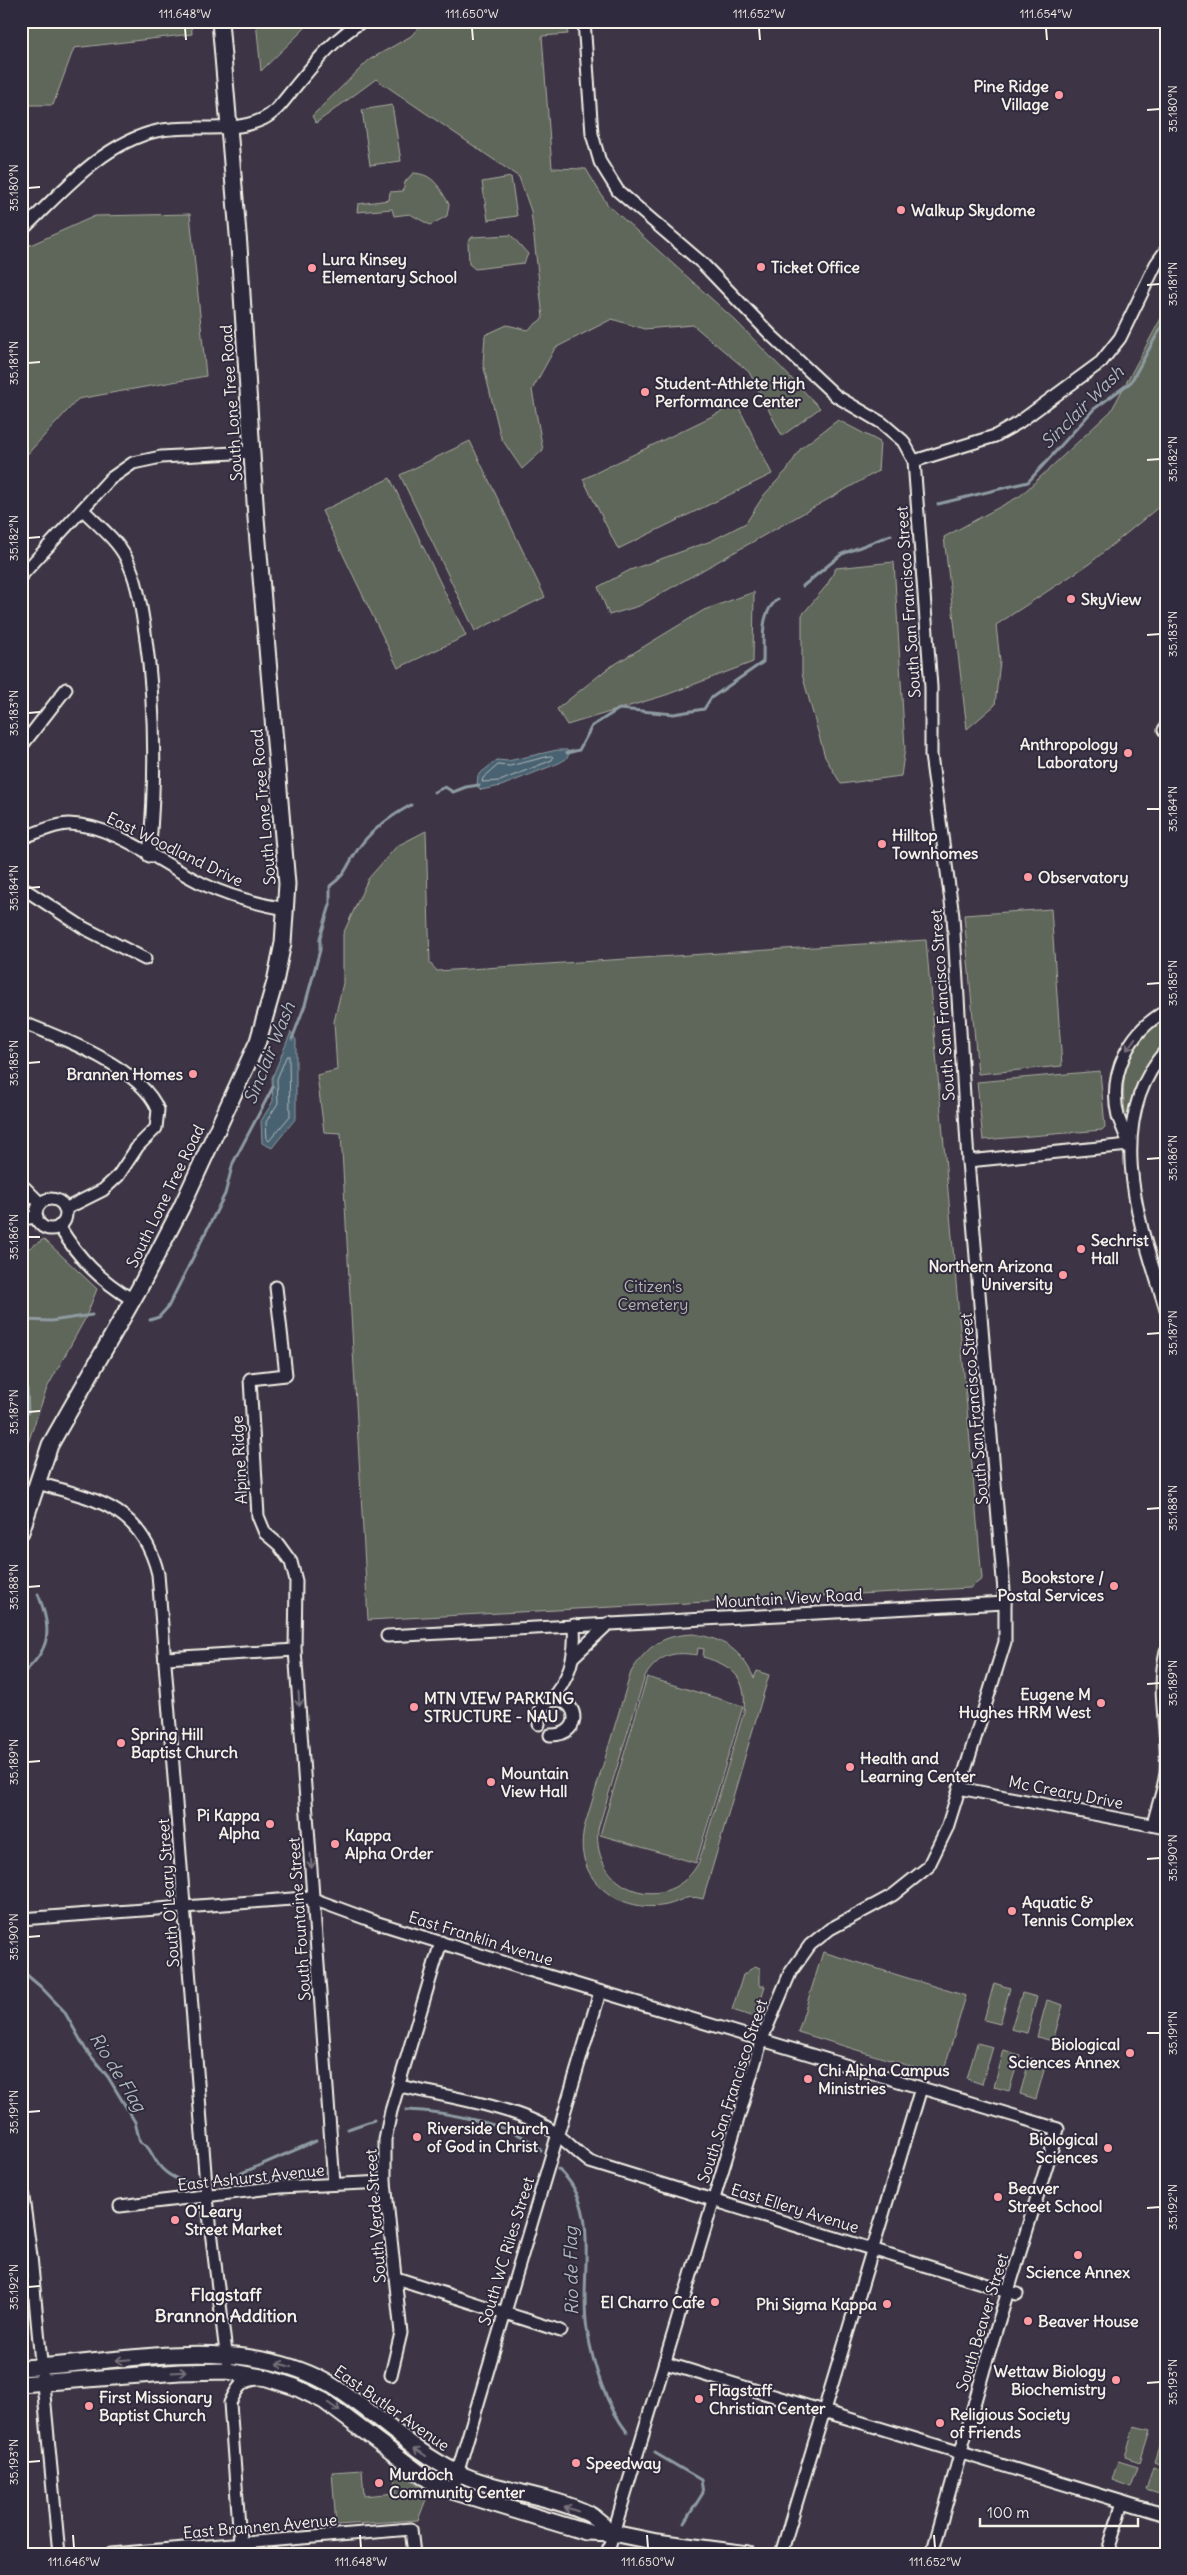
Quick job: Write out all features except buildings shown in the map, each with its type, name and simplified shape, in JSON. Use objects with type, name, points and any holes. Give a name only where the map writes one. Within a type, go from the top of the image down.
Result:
[{"type":"main road","name":"South Lone Tree Road","points":[[21,1532],[50,1445],[133,1300],[181,1208],[258,1041],[275,982],[283,943],[287,884],[220,21]]},
{"type":"main road","name":"East Butler Avenue","points":[[21,2368],[226,2354],[256,2358],[289,2366],[325,2382],[359,2402],[416,2449],[457,2473],[590,2514],[613,2533]]},
{"type":"main road","name":"East Butler Avenue","points":[[21,2384],[180,2372],[228,2371],[267,2378],[295,2387],[324,2400],[429,2480],[452,2491],[586,2532],[613,2533],[657,2542],[748,2554]]},
{"type":"street","points":[[21,231],[85,172],[108,153],[129,140],[158,131],[229,126],[260,120],[269,116],[329,47],[363,21]]},
{"type":"street","name":"South San Francisco Street","points":[[584,21],[592,134],[600,162],[618,192],[702,263],[772,336],[836,396],[882,423],[903,441],[914,462],[931,687],[931,756],[953,916],[968,1161],[1005,1603],[1004,1642],[947,1828],[928,1867],[893,1895],[830,1929],[810,1945],[790,1974],[762,2039],[607,2554]]},
{"type":"street","points":[[914,462],[1000,434],[1101,362],[1120,338],[1156,264],[1166,250]]},
{"type":"street","points":[[21,576],[110,479],[133,463],[161,457],[252,452]]},
{"type":"street","points":[[83,510],[126,556],[135,578],[153,697],[156,745],[150,856]]},
{"type":"street","points":[[21,746],[66,689]]},
{"type":"street","name":"East Woodland Drive","points":[[21,838],[66,824],[110,832],[150,856],[231,896],[286,909]]},
{"type":"street","points":[[21,887],[84,928],[145,959]]},
{"type":"street","points":[[1166,1010],[1151,1019],[1130,1044],[1119,1064],[1116,1080],[1118,1115],[1129,1145],[1140,1222],[1166,1310]]},
{"type":"street","points":[[21,1022],[58,1036],[117,1069],[138,1084],[158,1110],[156,1128],[138,1146],[118,1176],[103,1190],[65,1209]]},
{"type":"street","points":[[1129,1145],[1144,1084],[1157,1060],[1166,1050]]},
{"type":"street","points":[[968,1161],[1129,1145]]},
{"type":"street","points":[[21,1184],[40,1204]]},
{"type":"street","points":[[46,1200],[56,1200],[65,1209],[65,1221],[52,1229],[43,1227],[37,1217],[40,1204],[46,1200]]},
{"type":"street","points":[[21,1219],[37,1217]]},
{"type":"street","points":[[59,1226],[86,1266],[104,1282],[133,1300]]},
{"type":"street","name":"Alpine Ridge","points":[[276,1287],[286,1375],[250,1379],[258,1516],[265,1533],[278,1544],[291,1562],[296,1581],[296,1650]]},
{"type":"street","name":"South O'Leary Street","points":[[37,1483],[98,1501],[128,1518],[144,1535],[153,1553],[158,1574],[207,2198],[228,2371]]},
{"type":"street","name":"Mountain View Road","points":[[387,1636],[1005,1603]]},
{"type":"street","points":[[573,1657],[609,1623]]},
{"type":"street","points":[[539,1724],[539,1710],[562,1687],[573,1657],[575,1643],[574,1625]]},
{"type":"street","points":[[166,1658],[296,1650]]},
{"type":"street","name":"South Fountaine Street","points":[[296,1650],[334,2184]]},
{"type":"street","points":[[1153,1825],[1166,1772],[1162,1678],[1166,1651]]},
{"type":"street","points":[[550,1735],[561,1735],[571,1728],[574,1716],[562,1687]]},
{"type":"street","points":[[549,1701],[561,1700],[569,1705]]},
{"type":"street","name":"Mc Creary Drive","points":[[960,1788],[1166,1828]]},
{"type":"street","name":"East Franklin Avenue","points":[[21,1919],[313,1899],[378,1923],[600,1992],[1058,2129]]},
{"type":"street","name":"South Verde Street","points":[[391,2375],[401,2333],[385,2182],[385,2140],[391,2111],[400,2086],[441,1942]]},
{"type":"street","name":"South WC Riles Street","points":[[452,2491],[600,1992]]},
{"type":"street","name":"East Ellery Avenue","points":[[400,2086],[515,2114],[534,2121],[558,2135],[590,2162],[874,2248],[1013,2293]]},
{"type":"street","points":[[781,2554],[922,2088]]},
{"type":"street","name":"South Beaver Street","points":[[932,2554],[960,2452],[1013,2293],[1058,2129]]},
{"type":"street","name":"East Ashurst Avenue","points":[[120,2206],[207,2198],[280,2188],[385,2182]]},
{"type":"street","points":[[21,2183],[31,2256],[59,2554]]},
{"type":"street","points":[[396,2278],[561,2331]]},
{"type":"street","points":[[665,2363],[1166,2515]]},
{"type":"street","points":[[240,2549],[230,2403],[240,2384],[251,2379],[267,2378]]},
{"type":"street","points":[[1107,2554],[1123,2502]]},
{"type":"street","name":"East Brannen Avenue","points":[[111,2554],[240,2549],[411,2530],[414,2554]]},
{"type":"green space","points":[[21,21],[191,21],[192,34],[74,48],[53,105],[21,105]]},
{"type":"green space","points":[[256,21],[317,21],[306,27],[261,71]]},
{"type":"green space","points":[[425,21],[565,21],[568,34],[542,36],[552,168],[586,169],[607,204],[736,321],[820,408],[782,436],[749,372],[693,325],[644,329],[612,319],[555,348],[532,390],[543,450],[522,469],[501,438],[483,364],[485,335],[507,325],[528,330],[543,318],[531,211],[519,177],[376,79],[316,123],[312,116],[369,60],[411,36]]},
{"type":"green space","points":[[392,105],[401,161],[370,165],[362,110]]},
{"type":"green space","points":[[413,173],[426,176],[439,187],[449,204],[447,216],[430,225],[410,214],[394,216],[392,209],[357,212],[358,204],[389,200],[390,192],[403,191],[405,182]]},
{"type":"green space","points":[[511,177],[517,216],[488,220],[482,182]]},
{"type":"green space","points":[[190,214],[206,376],[78,399],[21,461],[21,252],[28,246],[95,216]]},
{"type":"green space","points":[[511,235],[528,254],[524,263],[475,269],[469,264],[468,242],[472,237]]},
{"type":"green space","points":[[1166,309],[1166,501],[1089,564],[996,625],[1000,661],[995,705],[967,729],[944,537],[1020,496],[1111,411]]},
{"type":"green space","points":[[737,404],[772,474],[618,549],[583,479]]},
{"type":"green space","points":[[838,420],[880,442],[878,471],[639,606],[609,615],[598,587],[630,570],[711,541],[746,523],[764,495],[787,470],[801,448]]},
{"type":"green space","points":[[470,441],[545,597],[475,631],[400,475]]},
{"type":"green space","points":[[390,478],[466,636],[398,668],[322,511]]},
{"type":"green space","points":[[894,562],[905,748],[901,776],[841,784],[825,757],[802,674],[802,615],[827,585],[836,568]]},
{"type":"green space","points":[[754,592],[753,662],[666,695],[567,725],[557,709],[607,669],[704,610]]},
{"type":"green space","name":"Citizen's Cemetery","points":[[426,831],[430,963],[437,971],[926,940],[982,1579],[970,1588],[368,1620],[341,1133],[324,1132],[317,1075],[337,1070],[334,1022],[343,983],[343,934],[368,879],[397,846]]},
{"type":"green space","points":[[1051,909],[1062,1066],[978,1074],[964,915]]},
{"type":"green space","points":[[1166,1018],[1166,1038],[1144,1071],[1130,1113],[1125,1113],[1124,1083],[1125,1070],[1129,1058],[1142,1038]]},
{"type":"green space","points":[[1100,1071],[1105,1127],[1102,1130],[983,1140],[977,1082]]},
{"type":"green space","points":[[44,1239],[97,1289],[85,1319],[47,1388],[21,1463],[21,1253]]},
{"type":"green space","points":[[683,1635],[705,1636],[723,1643],[737,1653],[754,1678],[757,1671],[769,1675],[703,1899],[692,1897],[667,1905],[655,1907],[642,1906],[618,1899],[598,1884],[590,1874],[584,1858],[583,1832],[631,1672],[650,1648],[657,1643]],"holes":[[[698,1648],[704,1649],[703,1657],[730,1669],[741,1682],[744,1712],[699,1862],[686,1879],[670,1889],[652,1893],[635,1890],[619,1882],[607,1869],[599,1851],[598,1829],[645,1676],[656,1663],[667,1656],[673,1654],[697,1655]]]},
{"type":"green space","points":[[647,1677],[743,1706],[696,1863],[600,1835]]},
{"type":"green space","points":[[823,1952],[966,1996],[942,2076],[798,2032]]},
{"type":"green space","points":[[755,1966],[760,1968],[760,1986],[765,1986],[755,2017],[732,2010],[743,1975]]},
{"type":"green space","points":[[994,1983],[1010,1988],[1000,2024],[984,2020]]},
{"type":"green space","points":[[1022,1993],[1037,1997],[1027,2033],[1011,2029]]},
{"type":"green space","points":[[1047,2000],[1063,2005],[1053,2041],[1037,2037]]},
{"type":"green space","points":[[977,2043],[993,2047],[982,2084],[967,2079]]},
{"type":"green space","points":[[1004,2050],[1020,2055],[1009,2091],[994,2087]]},
{"type":"green space","points":[[1030,2058],[1046,2063],[1036,2099],[1020,2094]]},
{"type":"green space","points":[[1134,2426],[1150,2430],[1140,2462],[1125,2457]]},
{"type":"green space","points":[[1162,2437],[1166,2438],[1166,2467],[1154,2462]]},
{"type":"green space","points":[[1118,2461],[1138,2467],[1131,2487],[1112,2480]]},
{"type":"green space","points":[[1153,2467],[1166,2472],[1166,2496],[1146,2490]]},
{"type":"green space","points":[[394,2468],[429,2492],[418,2520],[336,2525],[332,2472],[362,2470],[364,2496],[396,2493]]},
{"type":"water","points":[[557,750],[567,750],[570,753],[566,759],[559,763],[501,786],[481,790],[477,786],[478,775],[497,760],[508,761]]},
{"type":"water","points":[[291,1032],[296,1040],[296,1118],[272,1148],[262,1143],[261,1121],[273,1101],[272,1078]]},
{"type":"waterway","name":"Sinclair Wash","points":[[938,504],[1028,482],[1094,409],[1131,382],[1166,318]]},
{"type":"waterway","name":"Sinclair Wash","points":[[803,586],[842,554],[891,535]]},
{"type":"waterway","name":"Sinclair Wash","points":[[567,753],[579,750],[592,726],[619,709],[674,714],[704,709],[711,698],[763,662],[765,619],[772,605],[778,599]]},
{"type":"waterway","name":"Sinclair Wash","points":[[434,792],[445,787],[453,792],[479,785]]},
{"type":"waterway","name":"Sinclair Wash","points":[[292,1039],[305,1005],[320,950],[320,938],[330,905],[330,886],[344,873],[363,842],[389,819],[411,805]]},
{"type":"waterway","name":"Sinclair Wash","points":[[150,1320],[159,1317],[168,1307],[225,1194],[233,1163],[273,1087]]},
{"type":"waterway","name":"Sinclair Wash","points":[[21,1320],[51,1321],[92,1315]]},
{"type":"waterway","name":"Rio de Flag","points":[[21,1367],[27,1389],[28,1413],[21,1416]]},
{"type":"waterway","name":"Rio de Flag","points":[[21,1675],[39,1656],[46,1638],[46,1618],[38,1594]]},
{"type":"waterway","name":"Rio de Flag","points":[[21,1970],[64,2011],[86,2050],[108,2077],[135,2122],[140,2142],[148,2148],[159,2166],[175,2178],[190,2183]]},
{"type":"waterway","name":"Rio de Flag","points":[[406,2110],[458,2116],[498,2126],[515,2133],[541,2151]]},
{"type":"waterway","name":"Rio de Flag","points":[[348,2129],[374,2120]]},
{"type":"waterway","name":"Rio de Flag","points":[[228,2179],[316,2141]]},
{"type":"waterway","name":"Rio de Flag","points":[[558,2169],[572,2185],[581,2204],[585,2223],[585,2309],[593,2356],[606,2396],[627,2432]]},
{"type":"waterway","name":"Rio de Flag","points":[[655,2453],[701,2480],[703,2493],[684,2523]]},
{"type":"place","name":"Pine Ridge Village","points":[[1059,95]]},
{"type":"place","name":"Walkup Skydome","points":[[901,210]]},
{"type":"place","name":"Ticket Office","points":[[761,267]]},
{"type":"place","name":"Lura Kinsey Elementary School","points":[[312,268]]},
{"type":"place","name":"Student-Athlete High Performance Center","points":[[645,392]]},
{"type":"place","name":"SkyView","points":[[1071,599]]},
{"type":"place","name":"Anthropology Laboratory","points":[[1128,753]]},
{"type":"place","name":"Hilltop Townhomes","points":[[882,844]]},
{"type":"place","name":"Observatory","points":[[1028,877]]},
{"type":"place","name":"Brannen Homes","points":[[193,1074]]},
{"type":"place","name":"Sechrist Hall","points":[[1081,1249]]},
{"type":"place","name":"Northern Arizona University","points":[[1063,1275]]},
{"type":"place","name":"Bookstore / Postal Services","points":[[1114,1586]]},
{"type":"place","name":"Eugene M Hughes HRM West","points":[[1101,1703]]},
{"type":"place","name":"MTN VIEW PARKING STRUCTURE - NAU","points":[[414,1707]]},
{"type":"place","name":"Spring Hill Baptist Church","points":[[121,1743]]},
{"type":"place","name":"Health and Learning Center","points":[[850,1767]]},
{"type":"place","name":"Mountain View Hall","points":[[491,1782]]},
{"type":"place","name":"Pi Kappa Alpha","points":[[270,1824]]},
{"type":"place","name":"Kappa Alpha Order","points":[[335,1844]]},
{"type":"place","name":"Aquatic & Tennis Complex","points":[[1012,1911]]},
{"type":"place","name":"Biological Sciences Annex","points":[[1130,2053]]},
{"type":"place","name":"Chi Alpha Campus Ministries","points":[[808,2079]]},
{"type":"place","name":"Riverside Church of God in Christ","points":[[417,2137]]},
{"type":"place","name":"Biological Sciences","points":[[1108,2148]]},
{"type":"place","name":"Beaver Street School","points":[[998,2197]]},
{"type":"place","name":"O'Leary Street Market","points":[[175,2220]]},
{"type":"place","name":"Science Annex","points":[[1078,2255]]},
{"type":"place","name":"El Charro Cafe","points":[[715,2302]]},
{"type":"place","name":"Phi Sigma Kappa","points":[[887,2304]]},
{"type":"place","name":"Beaver House","points":[[1028,2321]]},
{"type":"place","name":"Wettaw Biology Biochemistry","points":[[1116,2380]]},
{"type":"place","name":"Flagstaff Christian Center","points":[[699,2399]]},
{"type":"place","name":"First Missionary Baptist Church","points":[[89,2406]]},
{"type":"place","name":"Religious Society of Friends","points":[[940,2423]]},
{"type":"place","name":"Speedway","points":[[576,2463]]},
{"type":"place","name":"Murdoch Community Center","points":[[379,2483]]},
{"type":"district","name":"Flagstaff Brannon Addition","points":[[226,2304]]}]
